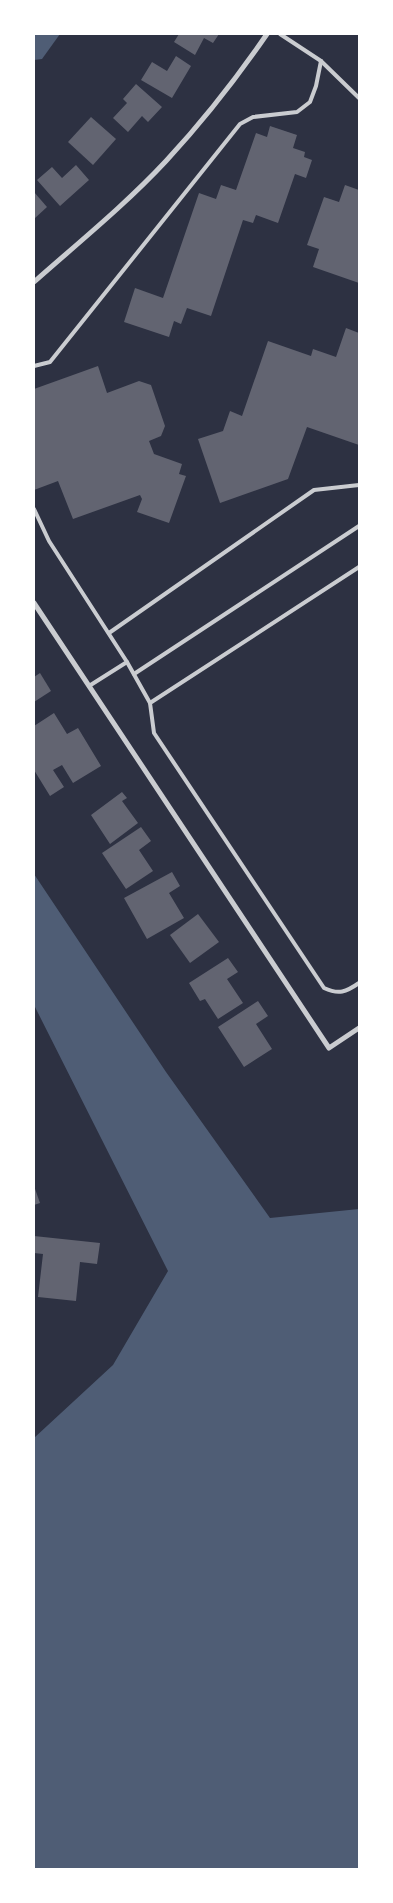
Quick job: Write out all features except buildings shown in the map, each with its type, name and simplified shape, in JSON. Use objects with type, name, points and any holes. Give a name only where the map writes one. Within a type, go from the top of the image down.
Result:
[{"type":"street","points":[[34,282],[125,202],[165,162],[225,92],[267,34]]},
{"type":"street","points":[[34,604],[329,1048],[359,1028]]},
{"type":"lane","points":[[280,34],[321,61],[359,98]]},
{"type":"lane","points":[[34,366],[50,362],[240,124],[253,117],[297,112],[310,102],[316,86],[321,61]]},
{"type":"lane","points":[[109,634],[314,490],[359,485]]},
{"type":"lane","points":[[34,509],[49,541],[127,662],[150,703],[154,733],[324,988],[334,993],[348,990],[359,983]]},
{"type":"lane","points":[[134,674],[359,526]]},
{"type":"lane","points":[[150,703],[359,567]]},
{"type":"lane","points":[[89,686],[127,662]]},
{"type":"water","points":[[34,34],[60,34],[42,59],[34,60]]},
{"type":"water","points":[[34,874],[166,1072],[270,1218],[359,1209],[359,1869],[34,1869],[34,1438],[113,1365],[168,1271],[34,1005]]}]
